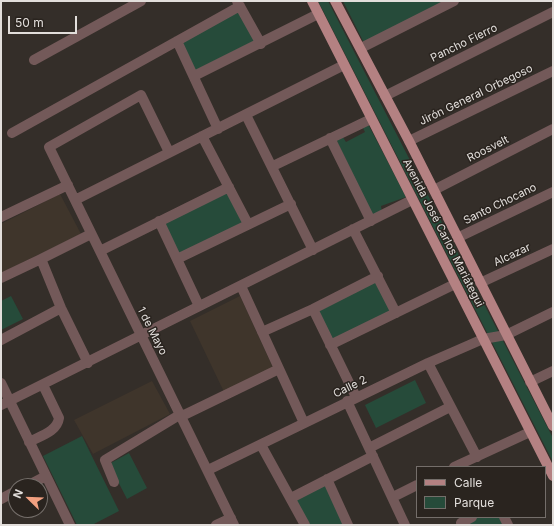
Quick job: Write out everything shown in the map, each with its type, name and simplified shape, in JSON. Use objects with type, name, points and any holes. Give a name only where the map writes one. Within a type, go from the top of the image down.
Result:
[{"type":"main road","name":"Avenida José Carlos Mariátegui","points":[[312,1],[553,476]]},
{"type":"main road","name":"Avenida José Carlos Mariátegui","points":[[335,1],[409,141],[553,426]]},
{"type":"street","points":[[34,60],[141,1]]},
{"type":"street","points":[[361,48],[454,1]]},
{"type":"street","points":[[12,133],[177,41],[239,4],[261,44]]},
{"type":"street","name":"Pancho Fierro","points":[[385,96],[553,12]]},
{"type":"street","points":[[194,76],[261,44],[318,14]]},
{"type":"street","points":[[177,41],[218,129]]},
{"type":"street","points":[[75,200],[344,66]]},
{"type":"street","name":"Jirón General Orbegoso","points":[[409,141],[553,71]]},
{"type":"street","name":"1 de Mayo","points":[[169,152],[141,95],[49,147],[141,336],[182,415],[233,522]]},
{"type":"street","points":[[246,115],[292,204],[313,250]]},
{"type":"street","points":[[273,166],[371,118]]},
{"type":"street","name":"Roosvelt","points":[[434,190],[553,129]]},
{"type":"street","points":[[202,136],[248,224]]},
{"type":"street","points":[[330,138],[371,221]]},
{"type":"street","points":[[1,217],[68,185]]},
{"type":"street","points":[[100,251],[229,187]]},
{"type":"street","name":"Santo Chocano","points":[[457,238],[553,192]]},
{"type":"street","points":[[6,403],[412,200]]},
{"type":"street","points":[[177,259],[292,204]]},
{"type":"street","points":[[159,221],[199,306]]},
{"type":"street","points":[[353,229],[396,313]]},
{"type":"street","points":[[1,278],[91,234]]},
{"type":"street","name":"Alcazar","points":[[480,284],[553,249]]},
{"type":"street","points":[[41,259],[61,308],[88,363]]},
{"type":"street","points":[[262,332],[313,309],[378,276]]},
{"type":"street","points":[[330,345],[455,284]]},
{"type":"street","points":[[241,286],[304,422]]},
{"type":"street","points":[[1,340],[61,308]]},
{"type":"street","points":[[313,309],[330,345],[371,452],[405,525]]},
{"type":"street","name":"Calle 2","points":[[208,470],[351,399],[428,363],[483,339],[506,335],[553,312]]},
{"type":"street","points":[[428,363],[477,456]]},
{"type":"street","points":[[114,482],[105,460],[182,415],[279,369]]},
{"type":"street","points":[[530,382],[553,371]]},
{"type":"street","points":[[1,383],[6,403],[30,442],[70,525]]},
{"type":"street","points":[[30,442],[56,428],[58,423],[59,418],[43,385]]},
{"type":"street","points":[[291,498],[327,479],[450,407]]},
{"type":"street","points":[[456,466],[530,432]]},
{"type":"street","points":[[261,445],[305,525]]},
{"type":"street","points":[[42,478],[46,476]]},
{"type":"street","points":[[327,479],[348,525]]},
{"type":"street","points":[[393,497],[416,486]]},
{"type":"street","points":[[460,522],[470,518]]},
{"type":"street","points":[[216,525],[233,522]]},
{"type":"shaded area","points":[[60,194],[81,234],[1,273],[1,224]]},
{"type":"shaded area","points":[[240,296],[274,370],[225,394],[190,321]]},
{"type":"shaded area","points":[[152,381],[170,414],[93,454],[74,420]]},
{"type":"green space","points":[[318,1],[328,1],[553,438],[553,462]]},
{"type":"green space","points":[[343,1],[448,1],[364,43]]},
{"type":"green space","points":[[240,9],[258,42],[197,73],[181,41]]},
{"type":"green space","points":[[368,124],[406,197],[381,206],[382,212],[373,217],[336,139],[342,136],[346,142],[365,132],[362,126]]},
{"type":"green space","points":[[227,190],[243,224],[180,255],[163,221]]},
{"type":"green space","points":[[378,278],[395,311],[332,341],[317,311]]},
{"type":"green space","points":[[11,296],[23,319],[1,330],[1,301]]},
{"type":"green space","points":[[415,380],[426,403],[376,428],[365,405]]},
{"type":"green space","points":[[82,436],[119,511],[92,525],[77,525],[43,456]]},
{"type":"green space","points":[[129,453],[147,488],[127,499],[109,464]]},
{"type":"green space","points":[[325,485],[344,525],[309,525],[296,500]]},
{"type":"green space","points":[[475,518],[500,518],[504,525],[464,525]]}]
